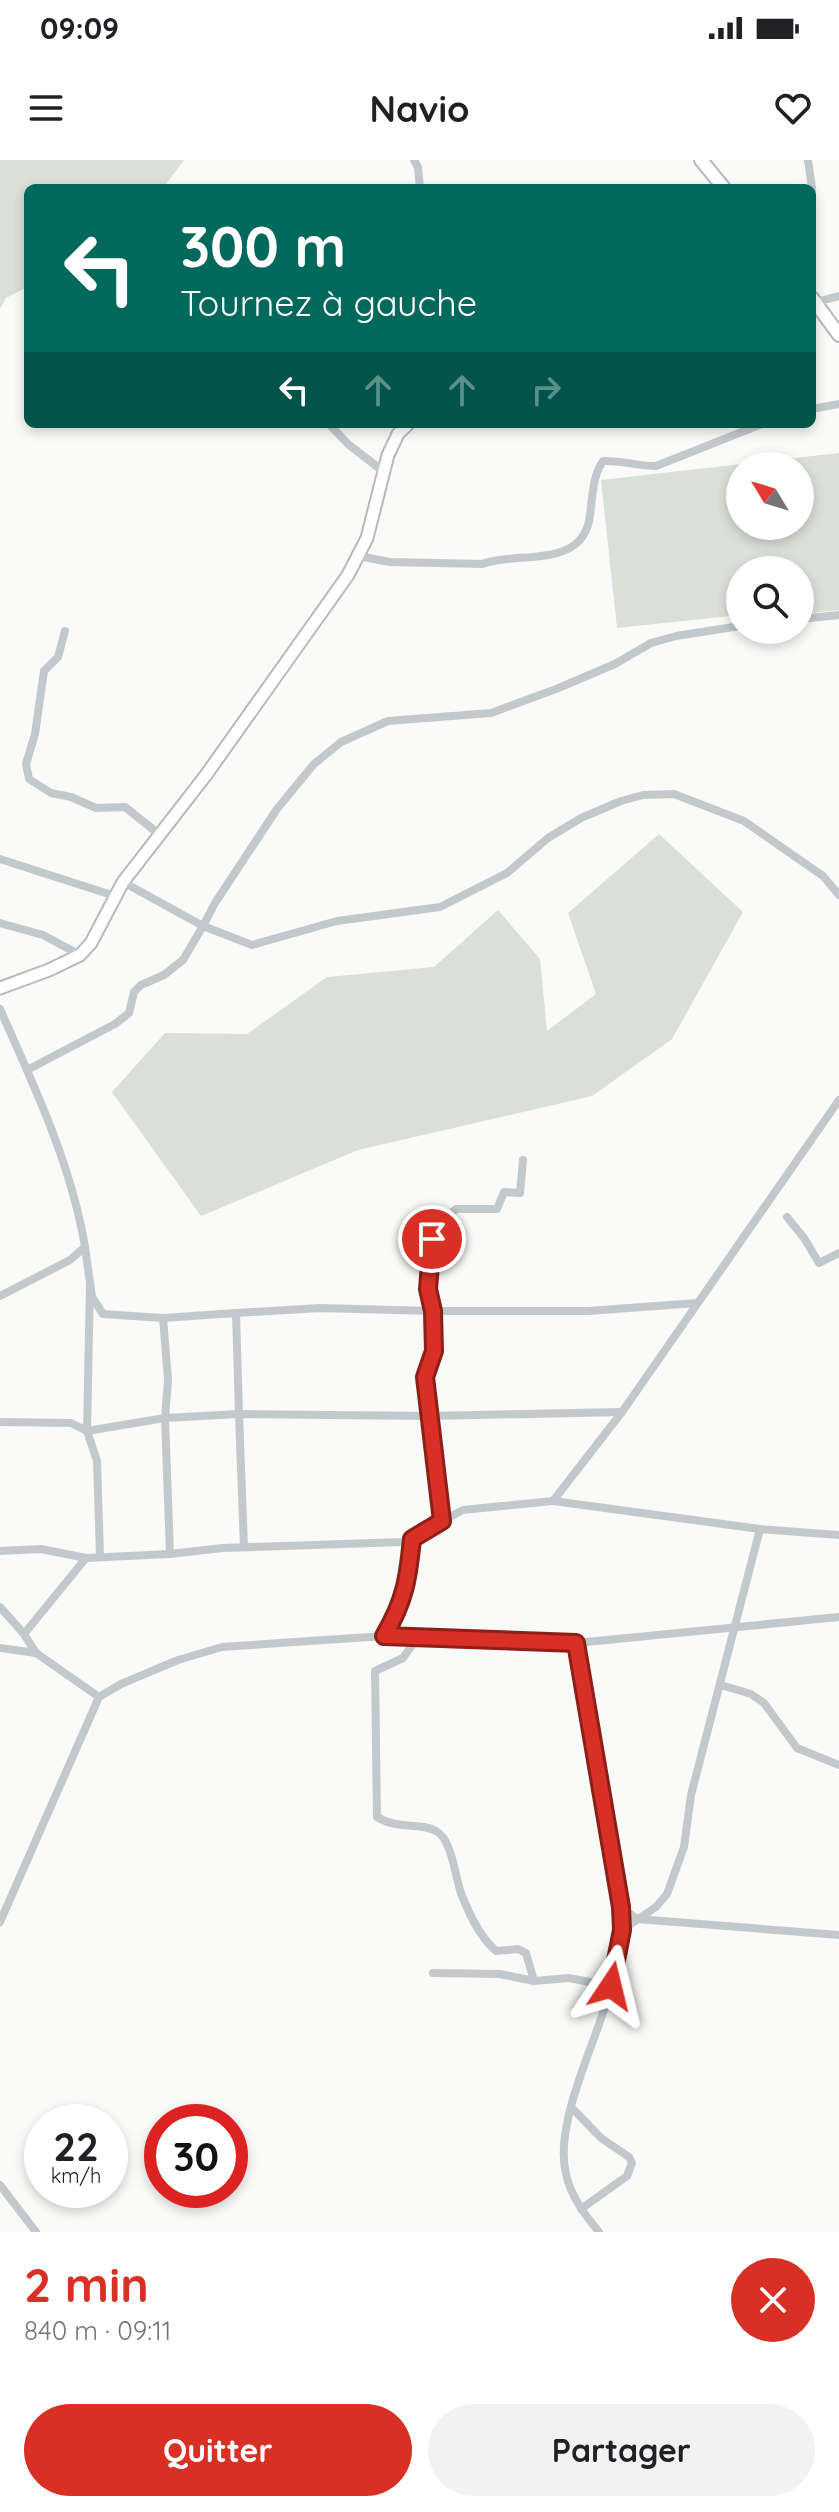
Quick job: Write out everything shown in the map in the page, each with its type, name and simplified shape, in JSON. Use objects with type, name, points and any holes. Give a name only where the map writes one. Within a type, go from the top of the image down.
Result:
[{"type":"highway","points":[[701,160],[721,184]]},
{"type":"highway","points":[[816,303],[839,335]]},
{"type":"main road","points":[[0,988],[80,955],[91,943],[123,882],[206,775],[303,640],[358,556],[367,538],[392,445],[405,428]]},
{"type":"street","points":[[414,160],[420,184]]},
{"type":"street","points":[[808,160],[811,184]]},
{"type":"street","points":[[816,300],[839,296]]},
{"type":"street","points":[[816,408],[839,404]]},
{"type":"street","points":[[333,428],[384,472]]},
{"type":"street","points":[[358,556],[390,562],[482,564],[496,559],[550,555],[567,550],[581,540],[589,522],[596,470],[603,461],[622,460],[641,466],[656,466],[752,428]]},
{"type":"street","points":[[814,618],[839,615]]},
{"type":"street","points":[[27,1070],[115,1024],[129,1013],[134,992],[141,985],[164,975],[183,960],[215,903],[277,809],[314,764],[341,742],[388,721],[491,713],[615,664],[651,643],[726,628]]},
{"type":"street","points":[[65,631],[58,657],[44,671],[35,734],[26,764],[29,779],[51,793],[71,797],[96,808],[125,807],[159,834]]},
{"type":"street","points":[[123,882],[203,926],[252,945],[337,921],[440,907],[507,873],[548,838],[581,818],[643,795],[674,794],[744,821],[823,876],[839,895]]},
{"type":"street","points":[[0,859],[115,896]]},
{"type":"street","points":[[0,923],[43,935],[80,955]]},
{"type":"street","points":[[0,1009],[40,1096],[80,1213],[92,1297],[103,1314],[163,1318],[320,1308],[588,1311],[697,1303]]},
{"type":"street","points":[[553,1501],[622,1412],[839,1100]]},
{"type":"street","points":[[442,1521],[425,1377],[434,1351],[433,1311],[428,1289],[435,1228],[456,1209],[497,1209],[504,1192],[520,1193],[523,1160]]},
{"type":"street","points":[[787,1217],[819,1263],[839,1253]]},
{"type":"street","points":[[0,1284],[3,1294],[70,1260],[85,1247]]},
{"type":"street","points":[[90,1283],[87,1431],[97,1461],[100,1556]]},
{"type":"street","points":[[236,1313],[244,1547]]},
{"type":"street","points":[[163,1318],[168,1380],[165,1418],[170,1554]]},
{"type":"street","points":[[0,1422],[71,1423],[87,1431],[165,1418],[239,1414],[430,1416],[622,1412]]},
{"type":"street","points":[[0,1551],[41,1549],[86,1558],[244,1547],[386,1543],[412,1539],[463,1510],[553,1501],[760,1529],[839,1535]]},
{"type":"street","points":[[661,1919],[684,1847],[691,1795],[760,1529]]},
{"type":"street","points":[[384,1636],[396,1616],[408,1584],[412,1539]]},
{"type":"street","points":[[24,1634],[86,1558]]},
{"type":"street","points":[[0,1607],[36,1653],[99,1697]]},
{"type":"street","points":[[0,1922],[99,1697],[121,1684],[178,1660],[222,1647],[384,1636],[576,1643],[839,1617]]},
{"type":"street","points":[[418,1637],[403,1658],[375,1671],[377,1817],[389,1825],[436,1830],[445,1840],[461,1893],[483,1939],[496,1951],[518,1949],[526,1953],[534,1981]]},
{"type":"street","points":[[576,1643],[621,1907],[622,1930],[611,1986],[572,2108],[564,2146],[565,2171],[570,2188],[599,2232]]},
{"type":"street","points":[[0,1648],[36,1653]]},
{"type":"street","points":[[721,1685],[751,1694],[764,1703],[797,1748],[839,1765]]},
{"type":"street","points":[[0,1890],[13,1894]]},
{"type":"street","points":[[622,1930],[656,1907],[667,1894]]},
{"type":"street","points":[[621,1907],[637,1919],[839,1935]]},
{"type":"street","points":[[433,1973],[500,1974],[534,1981],[569,1978],[611,1986]]},
{"type":"street","points":[[572,2108],[593,2131],[629,2157],[632,2163],[627,2176],[581,2209]]},
{"type":"street","points":[[0,2185],[36,2232]]},
{"type":"shaded area","points":[[0,160],[184,160],[166,184],[24,184],[24,289],[6,298],[0,309]]},
{"type":"shaded area","points":[[839,453],[839,610],[814,613],[814,556],[726,556],[726,616],[617,628],[601,480],[726,466],[726,540],[814,540],[814,456]]},
{"type":"shaded area","points":[[659,834],[743,912],[672,1039],[592,1096],[358,1150],[201,1216],[112,1092],[165,1033],[247,1034],[327,977],[434,967],[498,910],[540,959],[547,1031],[596,994],[568,913]]},
{"type":"route","points":[[432,1239],[428,1289],[433,1311],[434,1351],[425,1377],[442,1521],[412,1539],[408,1584],[396,1616],[384,1636],[576,1643],[621,1907],[622,1930],[611,1986]]}]
